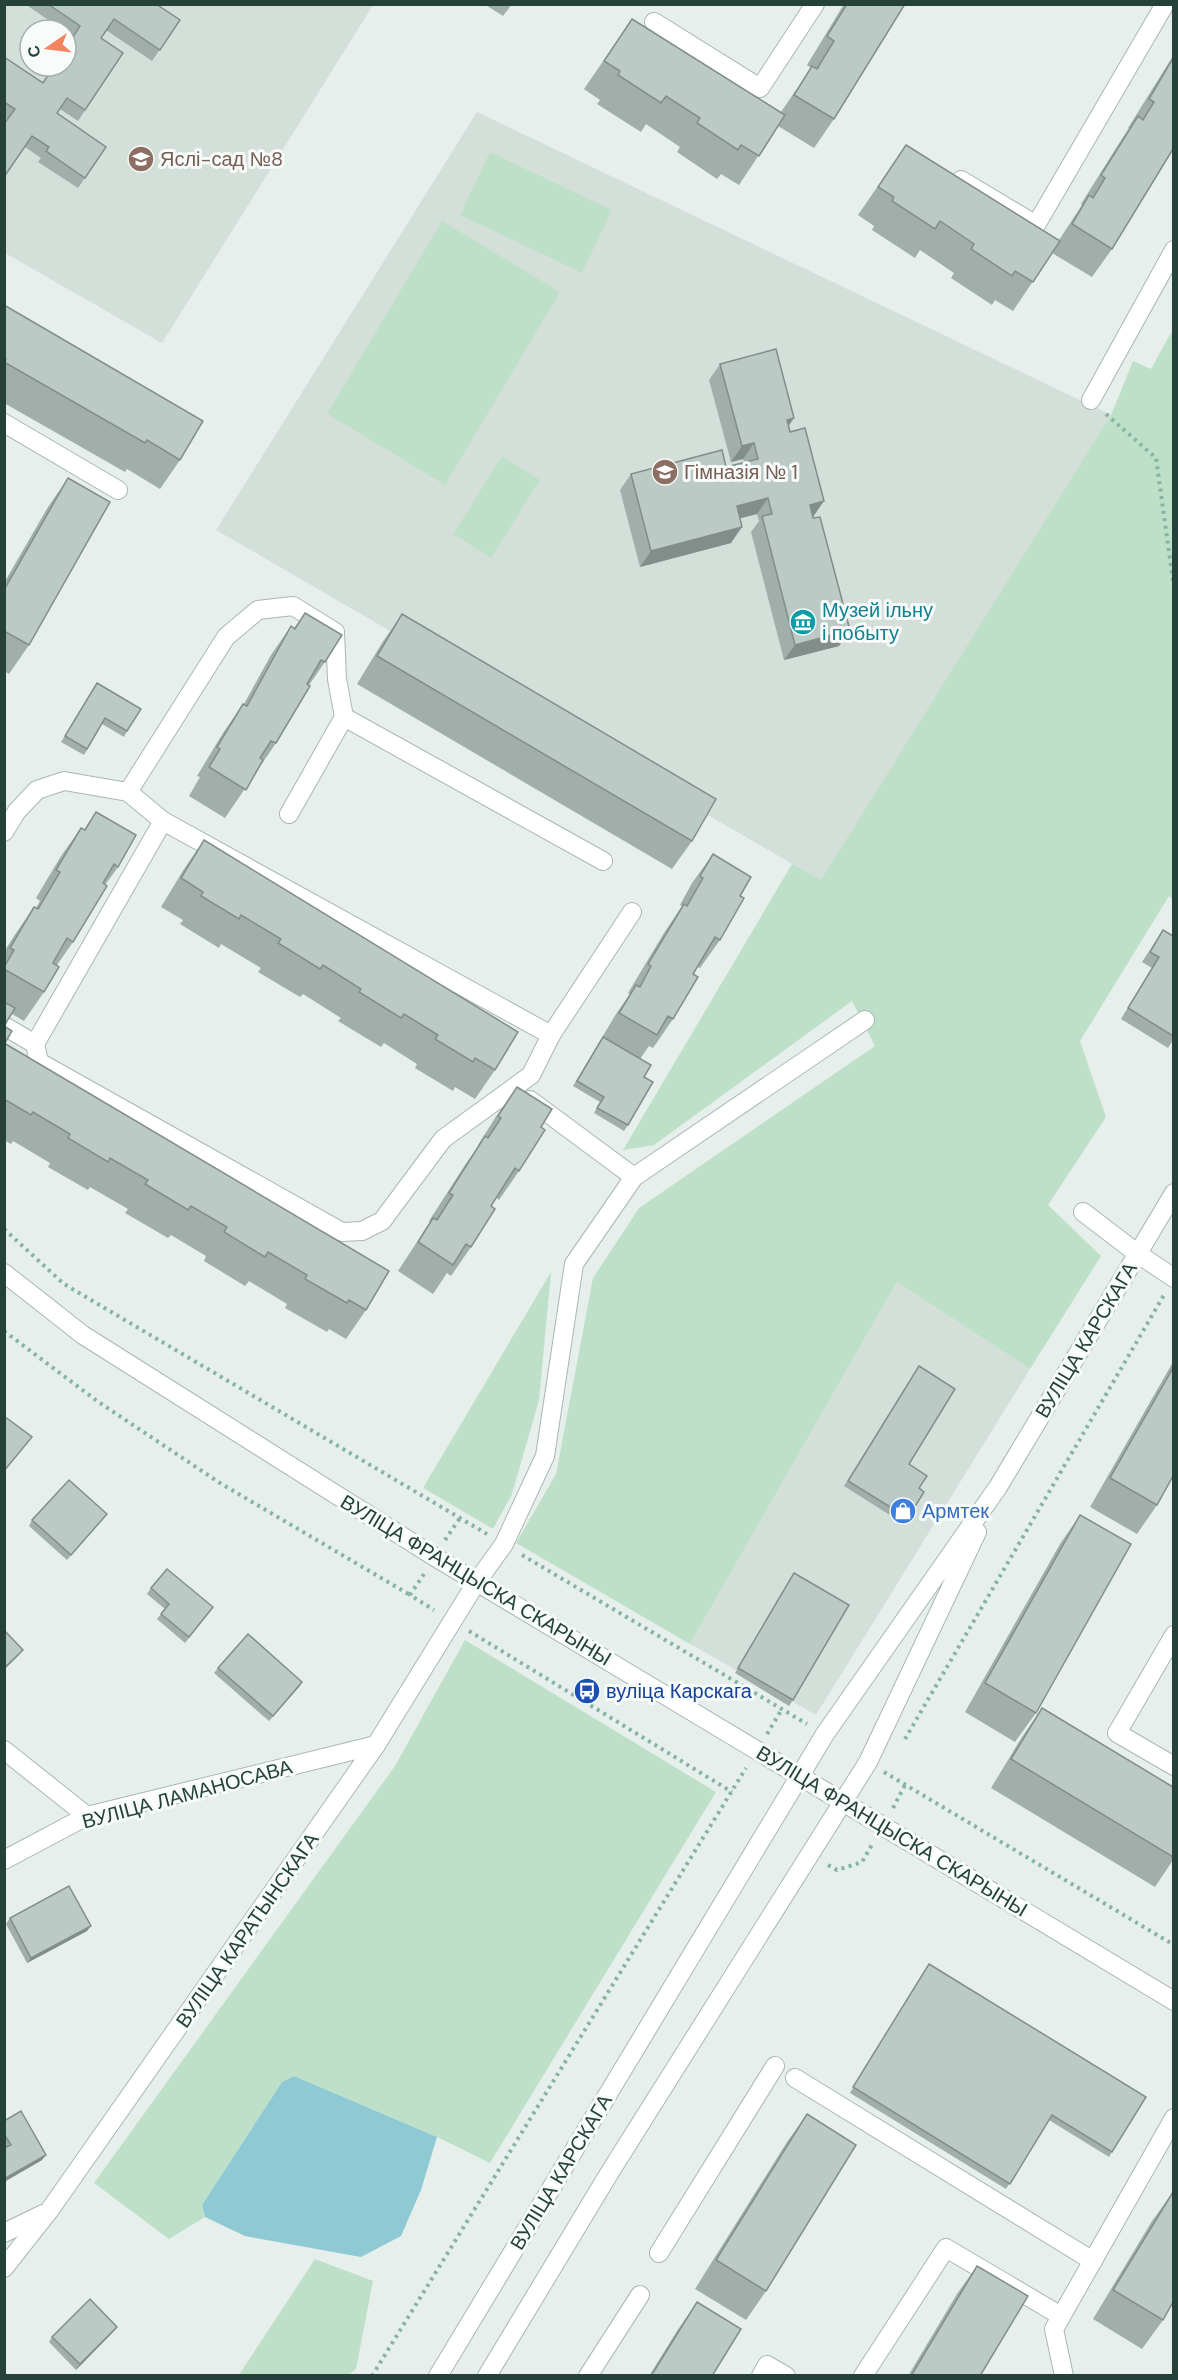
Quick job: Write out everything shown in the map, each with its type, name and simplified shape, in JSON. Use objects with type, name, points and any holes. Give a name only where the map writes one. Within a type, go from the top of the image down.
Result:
[{"type":"street","points":[[654,22],[760,88],[815,4]]},
{"type":"street","points":[[950,173],[1036,225],[1165,4]]},
{"type":"street","points":[[1091,400],[1173,250]]},
{"type":"street","points":[[4,423],[118,490]]},
{"type":"street","points":[[128,792],[225,637],[258,610],[293,606],[335,632],[337,679],[344,717],[289,814]]},
{"type":"street","points":[[344,717],[603,861]]},
{"type":"street","points":[[4,832],[17,811],[37,790],[64,781],[128,792],[163,821],[551,1035]]},
{"type":"street","points":[[163,821],[35,1044],[39,1062],[342,1232],[362,1232],[382,1221],[443,1139],[531,1075],[551,1035],[632,912]]},
{"type":"street","points":[[514,1088],[634,1177],[865,1020]]},
{"type":"street","points":[[4,1026],[35,1044]]},
{"type":"street","name":"ВУЛІЦА КАРАТЫНСКАГА","points":[[4,2268],[49,2211],[376,1745],[476,1583],[504,1544],[545,1456],[574,1264],[634,1177]]},
{"type":"street","name":"ВУЛІЦА КАРСКАГА","points":[[438,2376],[825,1734],[998,1487],[1173,1193]]},
{"type":"street","points":[[1083,1212],[1138,1254],[1170,1284]]},
{"type":"street","name":"ВУЛІЦА ФРАНЦЫСКА СКАРЫНЫ","points":[[4,1273],[83,1335],[476,1583],[1173,2001]]},
{"type":"street","name":"ВУЛІЦА КАРСКАГА","points":[[487,2376],[610,2172],[868,1762],[998,1487]]},
{"type":"street","points":[[1173,1635],[1117,1733],[1173,1766]]},
{"type":"street","name":"ВУЛІЦА ЛАМАНОСАВА","points":[[4,1860],[87,1816],[376,1745]]},
{"type":"street","points":[[4,1750],[87,1816]]},
{"type":"street","points":[[659,2253],[775,2066]]},
{"type":"street","points":[[795,2078],[1093,2261]]},
{"type":"street","points":[[1064,2376],[1054,2329],[1173,2118]]},
{"type":"street","points":[[4,2233],[49,2211]]},
{"type":"street","points":[[863,2376],[946,2248],[1061,2316]]},
{"type":"street","points":[[588,2376],[640,2295]]},
{"type":"street","points":[[761,2376],[767,2365],[786,2376]]},
{"type":"path","points":[[1091,400],[1156,458],[1173,588]]},
{"type":"path","points":[[4,1229],[64,1284],[825,1734]]},
{"type":"path","points":[[904,1742],[1170,1284]]},
{"type":"path","points":[[4,1331],[98,1401],[220,1483],[410,1595],[732,1792]]},
{"type":"path","points":[[410,1595],[460,1518]]},
{"type":"path","points":[[372,2376],[782,1709]]},
{"type":"path","points":[[868,1762],[1173,1945]]},
{"type":"path","points":[[886,1773],[892,1763]]},
{"type":"path","points":[[810,1854],[837,1870],[862,1862],[883,1825]]},
{"type":"shaded area","name":"Яслі-сад №8","points":[[5,5],[373,5],[162,343],[5,253]]},
{"type":"shaded area","name":"Гімназія № 1","points":[[477,112],[1111,415],[832,887],[216,530]]},
{"type":"shaded area","points":[[897,1282],[1030,1369],[816,1715],[690,1644]]},
{"type":"green space","points":[[490,152],[612,210],[582,273],[460,215]]},
{"type":"green space","points":[[442,221],[560,292],[445,485],[327,414]]},
{"type":"green space","points":[[1173,329],[1173,899],[1169,896],[1080,1041],[1106,1117],[1048,1205],[1101,1256],[1030,1369],[897,1282],[690,1644],[516,1543],[556,1474],[593,1278],[639,1208],[875,1046],[852,1001],[654,1145],[623,1150],[792,864],[821,880],[1111,415],[1133,361],[1151,369]]},
{"type":"green space","points":[[502,456],[540,480],[491,558],[453,534]]},
{"type":"green space","points":[[551,1272],[539,1400],[512,1494],[493,1529],[423,1488]]},
{"type":"green space","points":[[465,1640],[716,1792],[490,2163],[437,2137],[294,2076],[282,2082],[202,2205],[205,2217],[169,2239],[94,2183],[395,1766]]},
{"type":"green space","points":[[315,2259],[373,2281],[356,2369],[348,2375],[239,2375]]},
{"type":"water","points":[[294,2076],[437,2137],[421,2190],[401,2236],[361,2257],[245,2236],[205,2217],[202,2205],[282,2082]]},
{"type":"building","points":[[48,4],[156,4],[180,20],[160,50],[114,19],[101,38],[123,53],[85,110],[67,98],[57,113],[106,147],[85,178],[46,151],[49,147],[32,136],[4,177],[4,124],[15,109],[4,102],[4,57],[18,66],[18,78],[36,78],[43,83],[46,78],[78,78],[78,29],[80,26],[78,18],[68,18]]},
{"type":"building","points":[[847,4],[905,4],[834,119],[794,95],[812,66],[817,69],[834,41],[827,36]]},
{"type":"building","points":[[632,19],[785,115],[759,156],[741,145],[738,150],[697,123],[700,118],[666,96],[661,103],[618,75],[620,71],[604,61]]},
{"type":"building","points":[[1173,58],[1173,149],[1112,249],[1072,224],[1089,195],[1093,198],[1105,178],[1101,175],[1138,116],[1143,120],[1154,102],[1149,99]]},
{"type":"building","points":[[906,145],[1060,241],[1033,282],[1015,271],[1012,276],[971,249],[974,244],[940,221],[935,229],[892,201],[894,197],[878,187]]},
{"type":"building","points":[[4,305],[203,421],[180,460],[147,440],[145,443],[4,362],[6,359],[4,357]]},
{"type":"building","points":[[776,349],[794,418],[787,420],[790,432],[805,428],[824,501],[810,505],[813,518],[820,517],[850,630],[795,645],[762,516],[772,514],[768,498],[737,506],[742,527],[651,551],[631,474],[722,450],[726,467],[758,459],[754,443],[742,446],[720,364]]},
{"type":"building","points":[[68,478],[110,502],[29,645],[4,631],[4,590]]},
{"type":"building","points":[[305,613],[342,635],[325,662],[321,660],[307,684],[310,686],[276,743],[271,741],[260,758],[263,760],[246,790],[209,767],[220,749],[217,747],[243,704],[247,706],[291,626],[295,629]]},
{"type":"building","points":[[402,614],[716,799],[692,841],[377,656]]},
{"type":"building","points":[[97,683],[141,709],[127,731],[105,718],[87,749],[65,736]]},
{"type":"building","points":[[96,812],[136,835],[118,867],[114,864],[103,883],[107,886],[73,942],[67,938],[53,963],[59,967],[44,992],[4,967],[14,950],[10,948],[34,907],[38,909],[60,872],[56,870],[81,828],[85,830]]},
{"type":"building","points":[[204,840],[518,1032],[495,1070],[475,1058],[473,1062],[435,1039],[438,1035],[404,1014],[401,1018],[359,992],[361,989],[323,965],[320,969],[278,943],[281,939],[241,915],[239,919],[201,896],[203,892],[181,878]]},
{"type":"building","points":[[713,854],[751,877],[740,896],[744,898],[720,940],[715,937],[693,974],[698,977],[673,1019],[668,1016],[657,1035],[619,1013],[636,985],[640,987],[651,966],[648,964],[684,904],[687,906]]},
{"type":"building","points":[[1163,930],[1173,936],[1173,1036],[1128,1008],[1159,957],[1150,952]]},
{"type":"building","points":[[4,1002],[15,1008],[4,1026]]},
{"type":"building","points":[[4,1026],[12,1031],[5,1043],[4,1043]]},
{"type":"building","points":[[603,1037],[651,1065],[644,1077],[653,1082],[628,1125],[597,1108],[604,1097],[577,1081]]},
{"type":"building","points":[[4,1043],[389,1271],[366,1310],[349,1300],[347,1303],[305,1279],[307,1275],[268,1252],[265,1257],[224,1232],[227,1227],[191,1206],[188,1210],[145,1184],[148,1180],[110,1158],[108,1162],[68,1138],[70,1134],[33,1112],[31,1115],[4,1099]]},
{"type":"building","points":[[517,1087],[552,1109],[541,1127],[545,1130],[519,1171],[515,1168],[491,1206],[495,1209],[471,1247],[466,1244],[453,1265],[418,1242],[433,1218],[437,1220],[453,1195],[449,1193],[485,1136],[488,1138],[501,1118],[498,1116]]},
{"type":"building","points":[[919,1366],[955,1389],[909,1464],[927,1476],[919,1488],[924,1492],[908,1518],[848,1481]]},
{"type":"building","points":[[1173,1368],[1173,1476],[1157,1505],[1110,1478]]},
{"type":"building","points":[[4,1416],[32,1437],[4,1471]]},
{"type":"building","points":[[69,1480],[107,1514],[71,1555],[32,1520]]},
{"type":"building","points":[[1080,1515],[1131,1544],[1036,1713],[985,1683]]},
{"type":"building","points":[[167,1569],[213,1607],[189,1637],[161,1614],[169,1604],[151,1588]]},
{"type":"building","points":[[794,1573],[849,1605],[793,1700],[738,1668]]},
{"type":"building","points":[[4,1630],[23,1650],[4,1668]]},
{"type":"building","points":[[248,1634],[302,1682],[273,1716],[218,1668]]},
{"type":"building","points":[[1042,1708],[1173,1787],[1173,1857],[1011,1759]]},
{"type":"building","points":[[69,1886],[91,1926],[31,1958],[10,1918]]},
{"type":"building","points":[[929,1964],[1146,2097],[1112,2152],[1052,2115],[1010,2184],[853,2087]]},
{"type":"building","points":[[21,2111],[46,2155],[4,2179],[4,2148],[11,2145],[4,2134],[4,2121]]},
{"type":"building","points":[[807,2114],[856,2145],[766,2291],[716,2260]]},
{"type":"building","points":[[1173,2192],[1173,2302],[1163,2320],[1113,2290]]},
{"type":"building","points":[[977,2266],[1028,2296],[980,2376],[911,2376]]},
{"type":"building","points":[[90,2299],[117,2327],[80,2364],[52,2337]]},
{"type":"building","points":[[697,2302],[741,2329],[712,2376],[651,2376]]},
{"type":"place","name":"Яслі-сад №8","points":[[141,159]]},
{"type":"place","name":"Гімназія № 1","points":[[665,472]]},
{"type":"place","name":"Музей ільну і побыту","points":[[803,622]]},
{"type":"place","name":"Армтек","points":[[903,1511]]},
{"type":"place","name":"вуліца Карскага","points":[[587,1691]]}]
